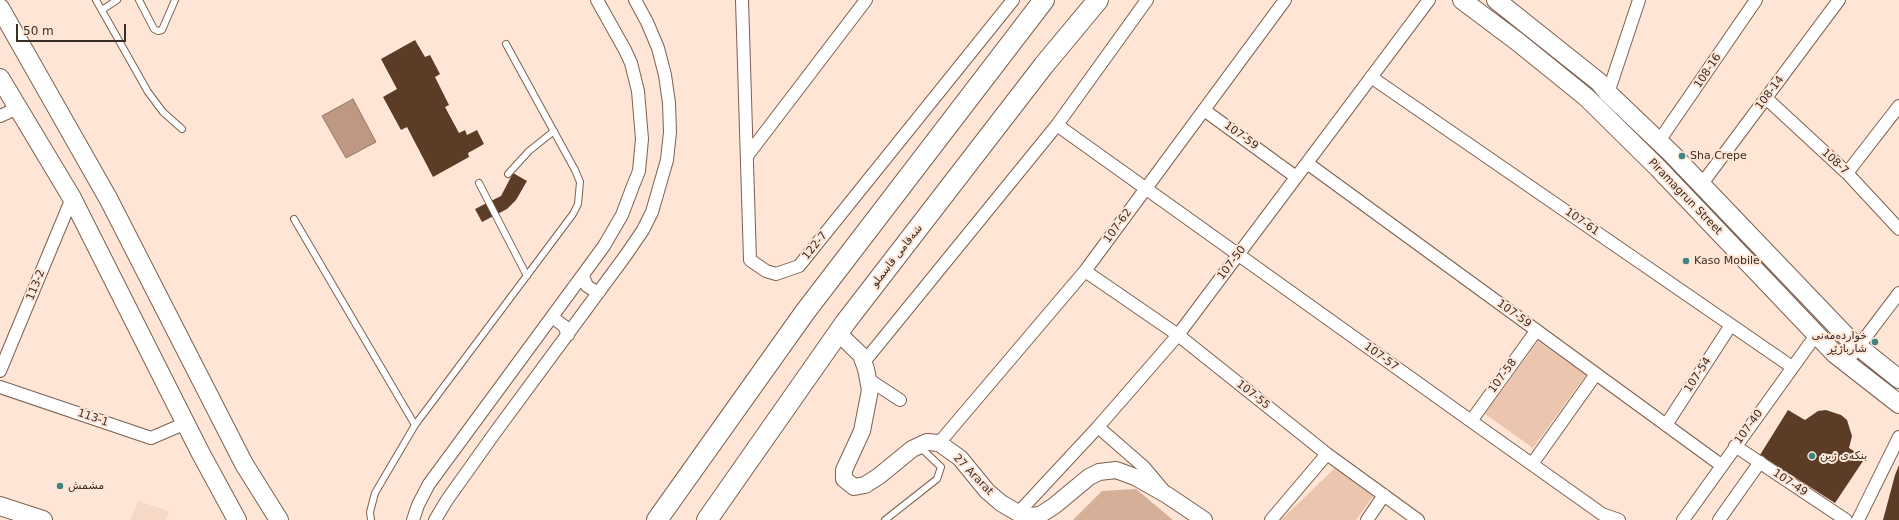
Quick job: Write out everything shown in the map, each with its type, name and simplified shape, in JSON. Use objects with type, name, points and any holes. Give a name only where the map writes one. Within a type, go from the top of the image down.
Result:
[{"type":"main road","points":[[657,520],[805,312],[1044,0]]},
{"type":"main road","name":"شەقامی قاسملو","points":[[707,520],[717,512],[838,333],[1044,65],[1098,0]]},
{"type":"main road","name":"Piramagrun Street","points":[[1462,0],[1518,42],[1586,97],[1664,174],[1816,335],[1846,363],[1899,404]]},
{"type":"main road","name":"Piramagrun Street","points":[[1496,0],[1600,82],[1608,94],[1659,142],[1844,334],[1859,348],[1899,379]]},
{"type":"main road","points":[[0,8],[109,200],[244,464],[279,520]]},
{"type":"main road","points":[[0,78],[72,198],[237,520]]},
{"type":"main road","points":[[0,506],[43,520]]},
{"type":"street","points":[[413,520],[418,505],[430,484],[583,276],[613,232],[624,210],[639,171],[642,139],[640,107],[631,64],[607,16],[597,0]]},
{"type":"street","points":[[435,520],[459,483],[637,240],[652,212],[664,174],[668,146],[669,103],[665,75],[653,34],[636,0]]},
{"type":"street","name":"122-7","points":[[742,0],[750,260],[766,271],[776,274],[799,266],[1013,0]]},
{"type":"street","points":[[747,156],[866,0]]},
{"type":"street","points":[[864,362],[1057,125],[1147,0]]},
{"type":"street","name":"107-62","points":[[940,443],[1085,272],[1285,0]]},
{"type":"street","name":"107-50","points":[[1018,513],[1098,427],[1178,335],[1428,0]]},
{"type":"street","points":[[1608,94],[1639,0]]},
{"type":"street","name":"108-16","points":[[1659,142],[1756,0]]},
{"type":"street","name":"108-14","points":[[1701,185],[1767,99],[1839,0]]},
{"type":"street","name":"107-61","points":[[1371,77],[1792,367]]},
{"type":"street","name":"108-7","points":[[1767,99],[1847,173],[1899,230]]},
{"type":"street","points":[[1847,173],[1899,106]]},
{"type":"street","points":[[0,116],[18,108]]},
{"type":"street","name":"107-59","points":[[1204,110],[1296,177]]},
{"type":"street","name":"107-57","points":[[1057,125],[1532,464],[1600,517],[1619,520]]},
{"type":"street","name":"107-59","points":[[1307,163],[1721,465]]},
{"type":"street","name":"113-2","points":[[0,371],[72,198]]},
{"type":"street","name":"107-55","points":[[1085,272],[1178,335],[1327,454],[1418,520]]},
{"type":"street","points":[[583,276],[587,286],[599,292]]},
{"type":"street","points":[[1846,363],[1859,348],[1899,293]]},
{"type":"street","points":[[552,317],[564,326],[568,335]]},
{"type":"street","name":"107-54","points":[[1666,425],[1731,325]]},
{"type":"street","name":"107-58","points":[[1471,421],[1536,331]]},
{"type":"street","points":[[838,333],[861,355],[870,390],[862,431],[844,470],[844,479],[854,487],[865,485],[879,476],[912,449],[927,442],[940,443]]},
{"type":"street","name":"107-40","points":[[1683,520],[1721,465],[1816,335]]},
{"type":"street","points":[[1532,464],[1596,374]]},
{"type":"street","points":[[868,379],[900,400]]},
{"type":"street","name":"113-1","points":[[0,387],[151,438],[186,423]]},
{"type":"street","points":[[1098,427],[1144,468],[1167,495]]},
{"type":"street","points":[[1858,520],[1899,437]]},
{"type":"street","name":"27 Ararat","points":[[940,443],[960,458],[987,491],[1001,503],[1018,513],[1030,516],[1040,515],[1054,506],[1089,477],[1116,470],[1126,473],[1167,495],[1204,520]]},
{"type":"street","name":"107-49","points":[[1735,446],[1846,520]]},
{"type":"street","points":[[1271,520],[1327,454]]},
{"type":"street","points":[[1719,520],[1760,462]]},
{"type":"street","points":[[1367,520],[1384,495]]},
{"type":"lane","points":[[96,0],[148,92],[163,112],[182,129]]},
{"type":"lane","points":[[102,10],[117,0]]},
{"type":"lane","points":[[139,0],[154,29],[160,31],[168,20],[175,0]]},
{"type":"lane","points":[[371,520],[370,512],[375,493],[414,425],[574,214],[578,204],[580,182],[576,170],[506,44]]},
{"type":"lane","points":[[508,174],[530,151],[554,131]]},
{"type":"lane","points":[[479,183],[527,276]]},
{"type":"lane","points":[[294,218],[414,425]]},
{"type":"lane","points":[[885,520],[937,479],[941,468],[919,446]]},
{"type":"shaded area","points":[[353,99],[376,142],[346,158],[322,116]]},
{"type":"shaded area","points":[[1538,341],[1586,375],[1533,448],[1485,414]]},
{"type":"shaded area","points":[[1337,466],[1374,495],[1356,520],[1281,520]]},
{"type":"shaded area","points":[[1136,489],[1173,520],[1073,520],[1102,491]]},
{"type":"shaded area","points":[[138,501],[169,511],[166,520],[130,520]]},
{"type":"building","points":[[415,40],[425,57],[430,55],[440,74],[435,77],[449,105],[445,107],[459,133],[465,130],[467,135],[477,130],[484,144],[468,153],[469,157],[433,177],[407,127],[401,130],[383,97],[397,89],[381,59]]},
{"type":"building","points":[[513,173],[527,181],[516,200],[507,209],[482,222],[475,209],[501,196]]},
{"type":"building","name":"بنکەی ژین","points":[[1788,410],[1805,420],[1818,411],[1826,410],[1841,415],[1847,420],[1852,436],[1849,448],[1865,458],[1835,503],[1760,455]]},
{"type":"building","points":[[1899,465],[1899,520],[1883,520],[1895,475]]},
{"type":"place","name":"Sha Crepe","points":[[1682,156]]},
{"type":"place","name":"Kaso Mobile","points":[[1686,261]]},
{"type":"place","name":"خواردەمەنی شارباژێڕ","points":[[1875,342]]},
{"type":"place","name":"بنکەی ژین","points":[[1812,456]]},
{"type":"place","name":"مشمش","points":[[60,486]]}]
